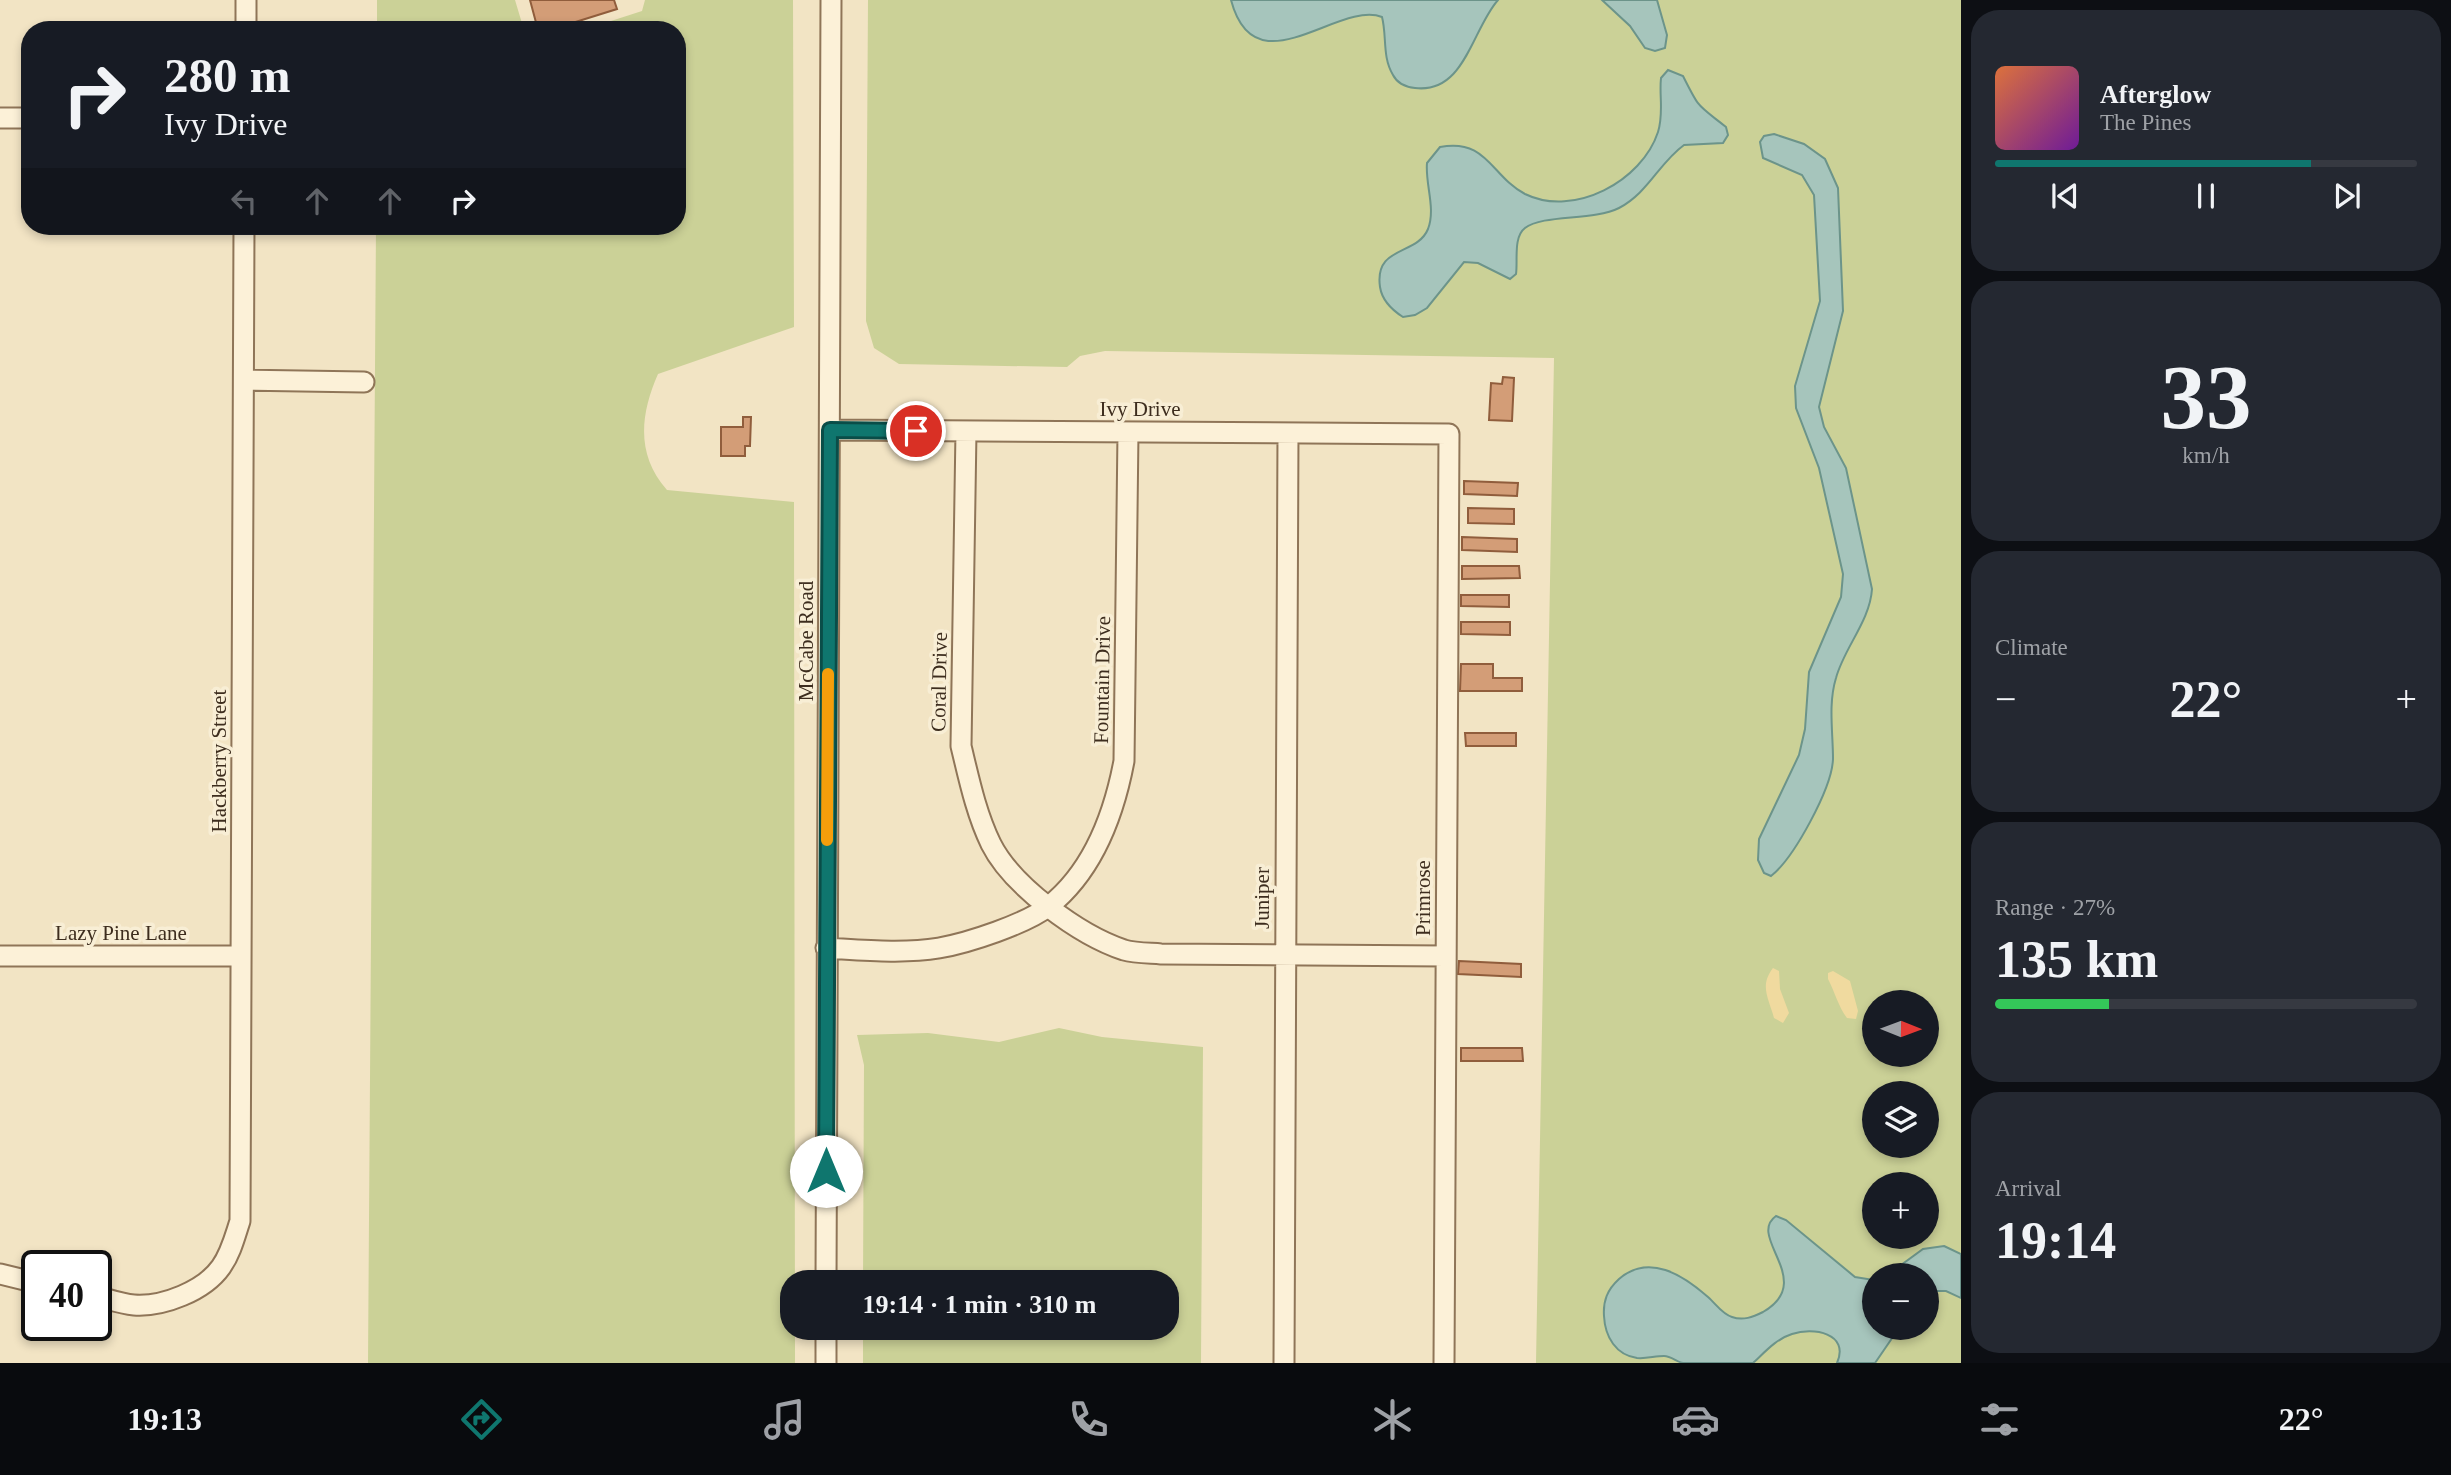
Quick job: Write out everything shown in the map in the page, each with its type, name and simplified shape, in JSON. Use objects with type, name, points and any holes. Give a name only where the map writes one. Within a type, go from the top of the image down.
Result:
[{"type":"street","points":[[246,0],[246,21]]},
{"type":"street","name":"McCabe Road","points":[[826,1270],[831,0]]},
{"type":"street","points":[[0,118],[21,118]]},
{"type":"street","name":"Hackberry Street","points":[[112,1300],[133,1305],[160,1303],[202,1284],[221,1268],[240,1221],[244,235]]},
{"type":"street","points":[[244,380],[364,382]]},
{"type":"street","name":"Ivy Drive","points":[[830,430],[1449,434]]},
{"type":"street","name":"Coral Drive","points":[[967,431],[961,746],[973,794],[992,845],[1020,880],[1048,907],[1124,950],[1161,954],[1446,956]]},
{"type":"street","name":"Fountain Drive","points":[[1048,907],[1085,866],[1104,832],[1117,797],[1124,761],[1129,432]]},
{"type":"street","name":"Juniper","points":[[1284,1363],[1288,433]]},
{"type":"street","name":"Primrose","points":[[1444,1363],[1449,434]]},
{"type":"street","points":[[826,948],[938,948],[993,933],[1048,907]]},
{"type":"street","name":"Lazy Pine Lane","points":[[0,956],[241,956]]},
{"type":"street","points":[[0,1274],[21,1279]]},
{"type":"street","points":[[826,1340],[826,1363]]},
{"type":"green space","points":[[377,0],[515,0],[521,21],[377,21]]},
{"type":"green space","points":[[645,0],[793,0],[794,327],[658,374],[647,405],[644,434],[650,463],[667,490],[794,502],[795,1270],[780,1270],[780,1340],[795,1340],[795,1363],[368,1363],[376,235],[686,235],[686,21],[611,21],[642,11]]},
{"type":"green space","points":[[868,0],[1961,0],[1961,1363],[1536,1363],[1554,358],[1105,351],[1080,356],[1067,367],[899,364],[874,348],[866,321]]},
{"type":"green space","points":[[1059,1028],[1102,1037],[1203,1047],[1201,1363],[863,1363],[863,1340],[1179,1340],[1179,1270],[863,1270],[864,1065],[857,1035],[928,1033],[999,1042]]},
{"type":"sand","points":[[1773,968],[1779,971],[1780,989],[1789,1013],[1783,1023],[1774,1018],[1766,993],[1767,981]]},
{"type":"sand","points":[[1833,971],[1850,981],[1858,1011],[1856,1019],[1847,1018],[1839,1004],[1828,979],[1828,973]]},
{"type":"water","points":[[1231,0],[1498,0],[1456,70],[1445,81],[1432,87],[1415,88],[1399,82],[1390,68],[1382,17],[1364,15],[1278,41],[1259,39],[1243,26]]},
{"type":"water","points":[[1602,0],[1657,0],[1667,35],[1665,48],[1655,51],[1645,48],[1630,26]]},
{"type":"water","points":[[1668,70],[1683,76],[1700,106],[1726,127],[1728,135],[1723,143],[1684,145],[1667,160],[1638,194],[1619,208],[1596,215],[1544,221],[1525,228],[1517,243],[1516,274],[1510,279],[1478,263],[1464,262],[1427,308],[1415,315],[1403,317],[1388,304],[1380,287],[1383,264],[1423,238],[1428,229],[1431,204],[1427,163],[1440,147],[1456,146],[1479,153],[1525,194],[1544,200],[1584,198],[1622,179],[1650,150],[1660,125],[1661,78]]},
{"type":"water","points":[[1774,134],[1804,144],[1825,159],[1838,188],[1843,311],[1819,407],[1824,427],[1846,468],[1872,589],[1867,612],[1840,667],[1834,688],[1833,759],[1826,787],[1800,839],[1771,876],[1764,873],[1758,860],[1759,839],[1799,755],[1805,729],[1809,672],[1841,597],[1843,574],[1819,468],[1796,408],[1795,386],[1820,301],[1814,195],[1802,175],[1763,158],[1760,142],[1764,136]]},
{"type":"water","points":[[1776,1216],[1786,1220],[1855,1277],[1862,1278],[1862,1340],[1891,1340],[1875,1363],[1837,1363],[1840,1353],[1834,1339],[1810,1331],[1781,1339],[1753,1363],[1683,1363],[1664,1356],[1637,1358],[1623,1353],[1613,1344],[1605,1324],[1605,1301],[1611,1287],[1619,1279],[1630,1271],[1642,1268],[1665,1270],[1688,1281],[1728,1316],[1740,1319],[1763,1312],[1778,1300],[1784,1287],[1783,1274],[1769,1236],[1769,1225]]},
{"type":"water","points":[[1944,1246],[1961,1254],[1961,1298],[1946,1291],[1939,1291],[1939,1263],[1904,1263],[1923,1249],[1939,1249]]},
{"type":"building","points":[[530,0],[614,0],[617,9],[579,21],[536,21]]},
{"type":"building","points":[[1503,377],[1514,378],[1512,421],[1489,420],[1491,383],[1502,384]]},
{"type":"building","points":[[743,417],[751,417],[750,446],[745,446],[745,456],[721,456],[721,427],[743,427]]},
{"type":"building","points":[[1464,481],[1518,483],[1517,496],[1464,494]]},
{"type":"building","points":[[1468,508],[1514,509],[1514,524],[1468,523]]},
{"type":"building","points":[[1462,537],[1517,539],[1517,552],[1462,550]]},
{"type":"building","points":[[1462,566],[1519,566],[1520,578],[1462,579]]},
{"type":"building","points":[[1461,595],[1509,595],[1509,607],[1461,606]]},
{"type":"building","points":[[1461,622],[1510,622],[1510,635],[1461,634]]},
{"type":"building","points":[[1461,664],[1493,664],[1493,678],[1522,678],[1522,691],[1460,691]]},
{"type":"building","points":[[1465,733],[1516,733],[1516,746],[1466,746]]},
{"type":"building","points":[[1459,961],[1521,964],[1521,977],[1458,974]]},
{"type":"building","points":[[1461,1048],[1522,1048],[1523,1061],[1461,1061]]},
{"type":"slow traffic","points":[[827,840],[828,674]]},
{"type":"route","points":[[826,1171],[830,430],[916,431]]}]
